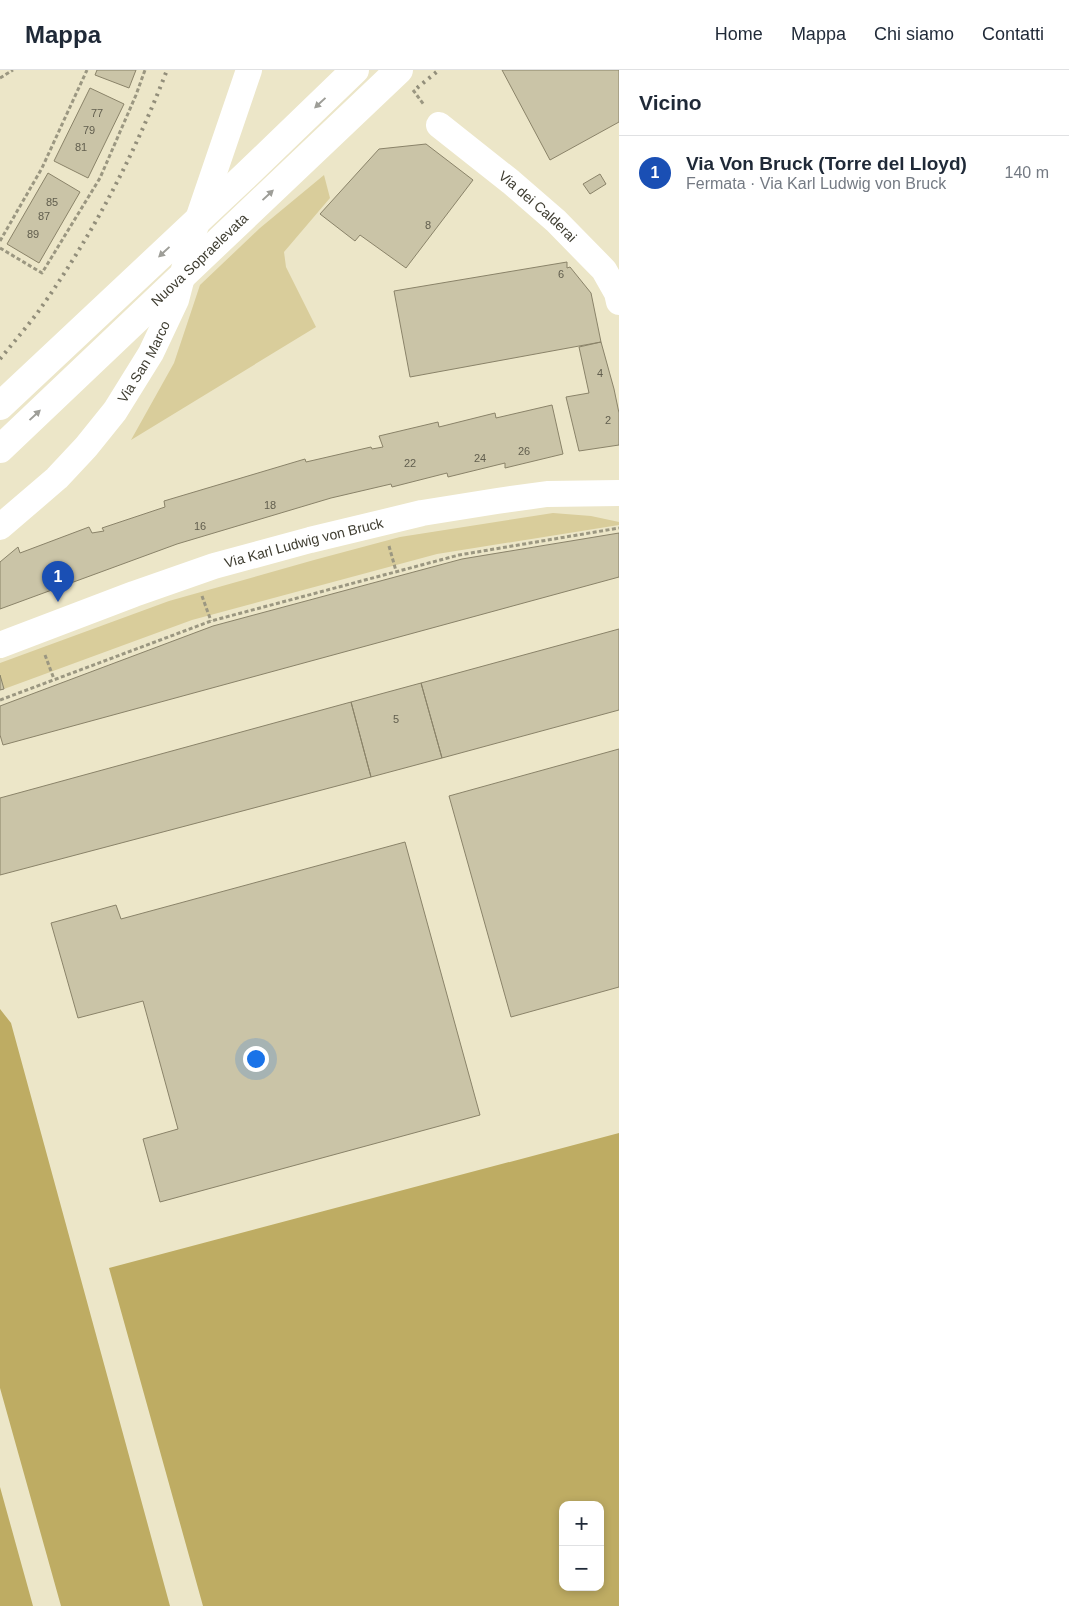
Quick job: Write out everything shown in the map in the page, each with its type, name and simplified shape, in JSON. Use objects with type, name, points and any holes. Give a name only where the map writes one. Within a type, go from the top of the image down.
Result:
[{"type":"highway","points":[[0,406],[355,70]]},
{"type":"highway","name":"Nuova Sopraelevata","points":[[0,449],[399,70]]},
{"type":"street","name":"Via San Marco","points":[[0,527],[57,478],[86,447],[115,411],[151,353],[176,300],[194,231],[249,70]]},
{"type":"street","name":"Via dei Calderai","points":[[439,125],[511,182],[556,221],[604,270],[617,293],[619,302]]},
{"type":"street","name":"Via Karl Ludwig von Bruck","points":[[0,645],[214,566],[310,540],[422,513],[497,501],[547,494],[619,493]]},
{"type":"path","points":[[0,78],[13,70]]},
{"type":"path","points":[[0,241],[42,168],[88,70]]},
{"type":"path","points":[[0,248],[42,273],[100,178],[145,70]]},
{"type":"path","points":[[0,700],[211,621],[459,554],[619,528]]},
{"type":"path","points":[[389,544],[396,571]]},
{"type":"path","points":[[199,587],[211,621]]},
{"type":"path","points":[[44,652],[54,680]]},
{"type":"shaded area","points":[[324,175],[330,198],[284,252],[286,267],[316,327],[131,440],[174,363],[200,285],[260,228]]},
{"type":"shaded area","points":[[553,513],[591,516],[619,522],[619,525],[437,554],[192,620],[4,689],[0,675],[0,663],[169,601],[400,537]]},
{"type":"shaded area","points":[[0,1009],[11,1023],[170,1606],[61,1606],[0,1388]]},
{"type":"shaded area","points":[[619,1133],[619,1606],[203,1606],[109,1268]]},
{"type":"shaded area","points":[[0,1487],[33,1606],[0,1606]]},
{"type":"building","points":[[97,70],[136,70],[129,88],[95,75]]},
{"type":"building","points":[[502,70],[619,70],[619,122],[550,160]]},
{"type":"building","points":[[90,88],[124,104],[88,178],[54,161]]},
{"type":"building","points":[[426,144],[473,180],[406,268],[360,235],[355,241],[320,214],[379,149]]},
{"type":"building","points":[[48,173],[80,192],[39,263],[7,244]]},
{"type":"building","points":[[600,174],[606,184],[590,194],[583,184]]},
{"type":"building","points":[[567,262],[567,268],[570,267],[591,293],[601,342],[410,377],[394,291]]},
{"type":"building","points":[[601,342],[619,413],[619,445],[579,451],[566,397],[589,393],[579,347]]},
{"type":"building","points":[[552,405],[563,454],[505,468],[505,463],[448,477],[447,473],[392,487],[391,484],[331,498],[177,544],[0,609],[0,562],[18,547],[20,553],[89,527],[92,533],[104,531],[102,528],[165,507],[164,501],[305,459],[306,462],[371,447],[372,449],[383,447],[379,436],[438,422],[439,427],[495,413],[496,418]]},
{"type":"building","points":[[619,533],[619,577],[3,745],[0,735],[0,706],[213,626],[462,559]]},
{"type":"building","points":[[619,629],[619,710],[442,758],[421,683]]},
{"type":"building","points":[[0,675],[4,689],[0,690]]},
{"type":"building","points":[[421,683],[442,758],[371,777],[351,702]]},
{"type":"building","points":[[351,702],[371,777],[0,875],[0,798]]},
{"type":"building","points":[[619,749],[619,987],[511,1017],[449,796]]},
{"type":"building","points":[[405,842],[480,1115],[160,1202],[143,1139],[178,1129],[143,1001],[78,1018],[51,923],[116,905],[121,919]]},
{"type":"railway","points":[[0,359],[38,312],[94,225],[141,133],[167,70]]},
{"type":"railway","points":[[417,88],[439,70]]},
{"type":"place","name":"Via Von Bruck (Torre del Lloyd)","points":[[58,602]]}]
